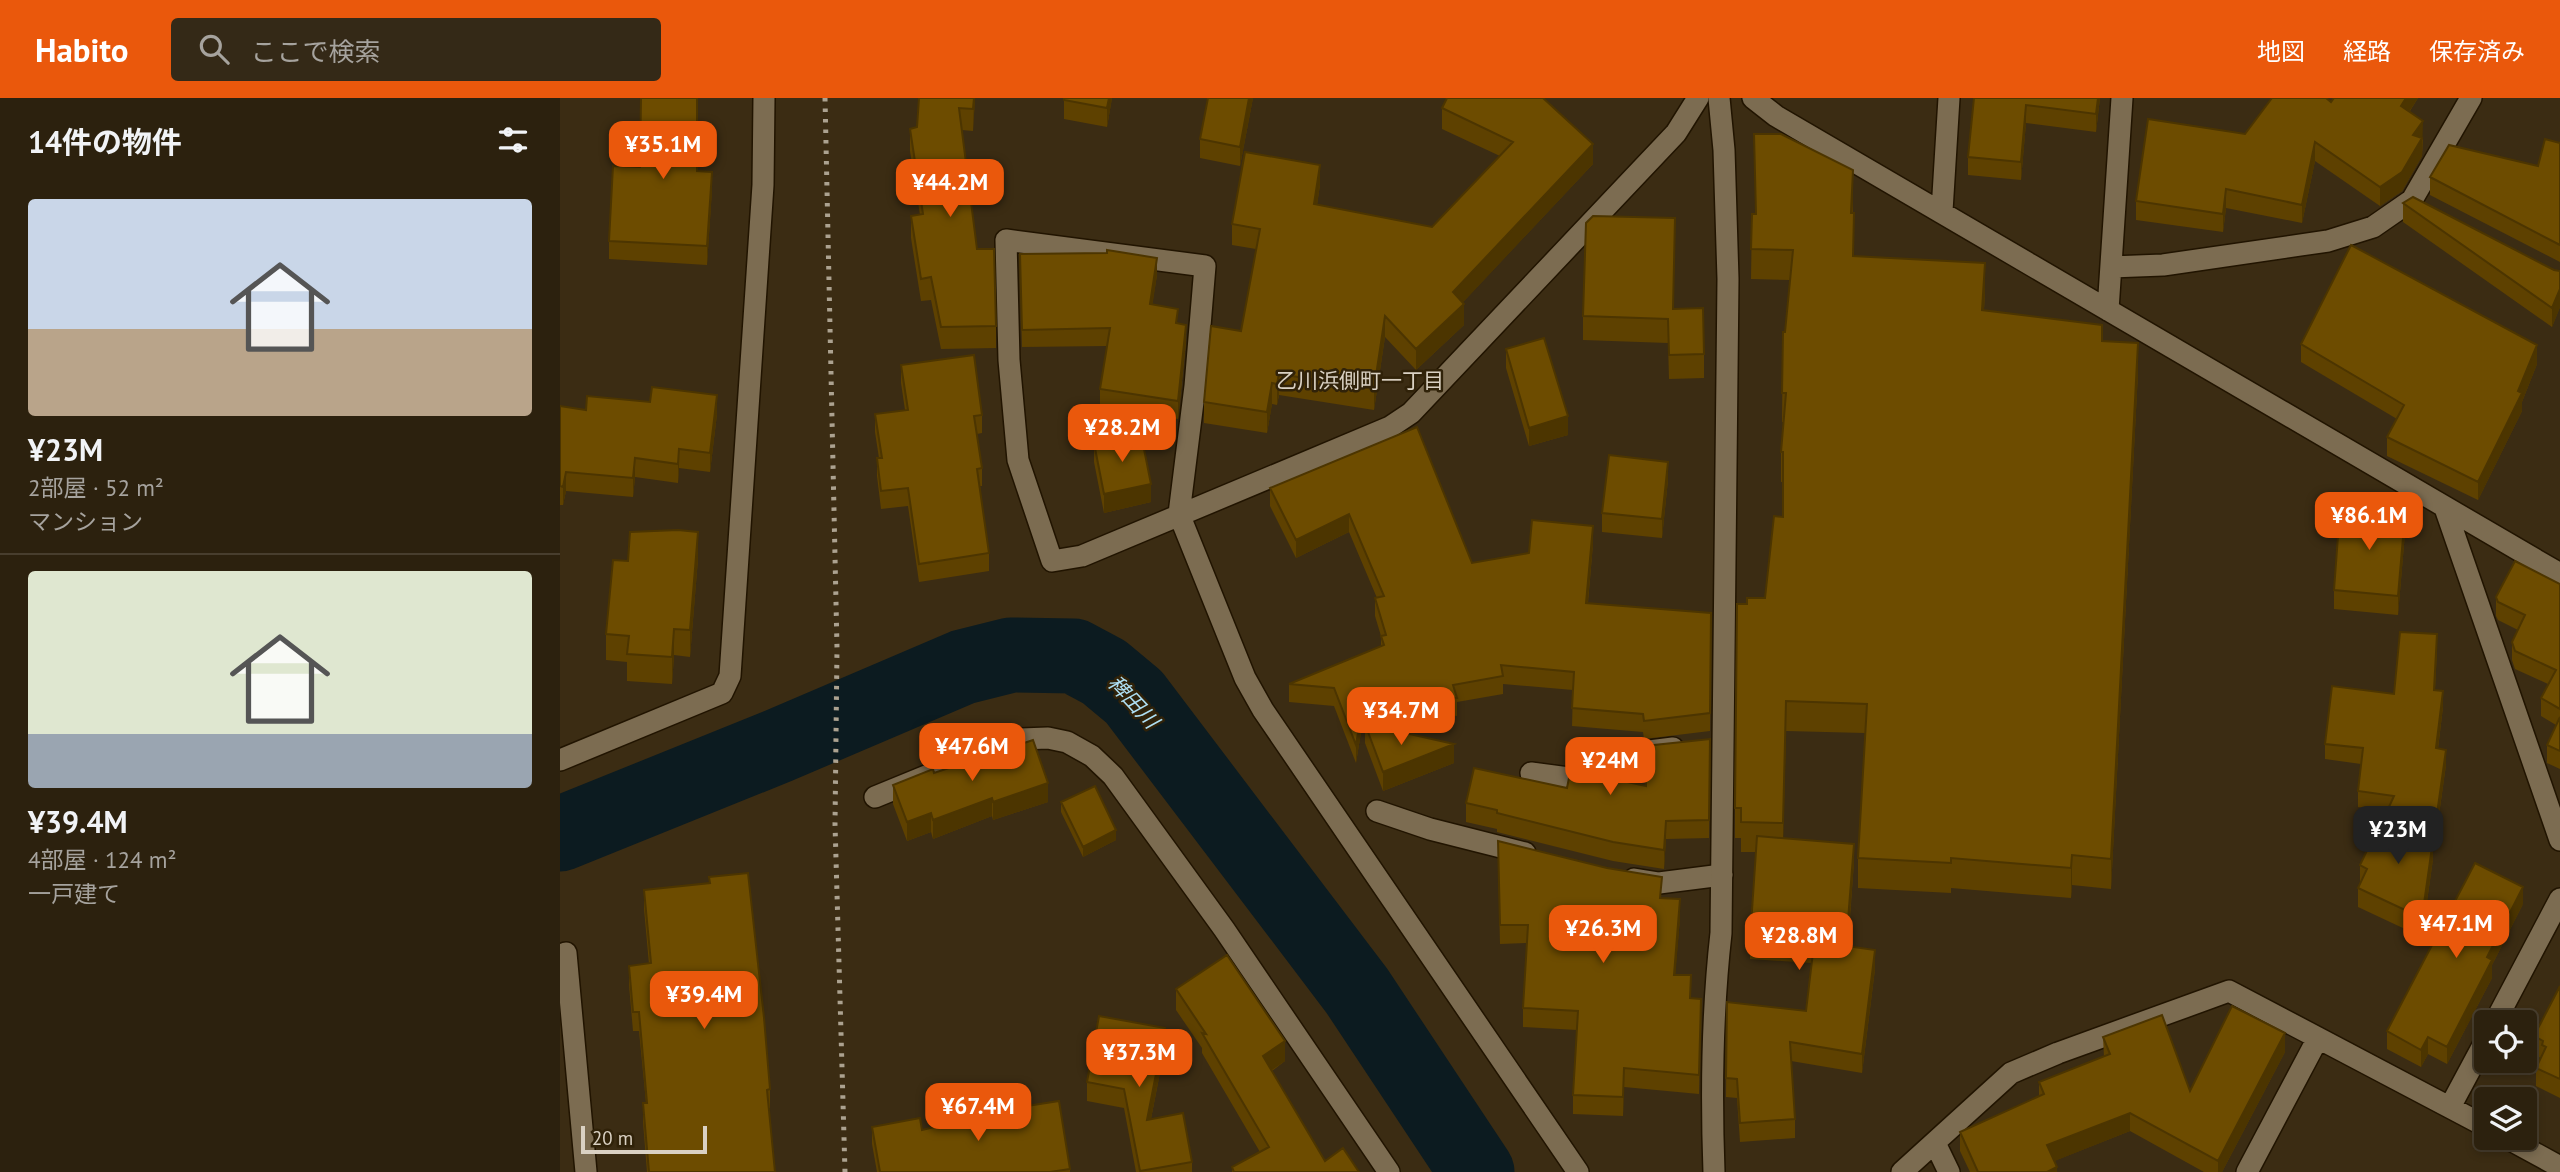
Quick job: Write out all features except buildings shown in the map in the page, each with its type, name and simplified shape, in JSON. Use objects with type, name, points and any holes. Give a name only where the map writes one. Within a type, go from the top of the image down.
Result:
[{"type":"street","points":[[560,760],[722,693],[730,676],[763,186],[764,98]]},
{"type":"street","points":[[1578,1172],[1263,710],[1245,678],[1179,514],[1195,386],[1205,266],[1006,240],[1009,360],[1018,460],[1052,561],[1082,556],[1179,514],[1390,427],[1411,413],[1676,133],[1698,98]]},
{"type":"street","points":[[1714,1172],[1715,987],[1721,933],[1722,875],[1728,279],[1724,150],[1719,98]]},
{"type":"street","points":[[1753,98],[1776,116],[2560,574]]},
{"type":"street","points":[[1942,211],[1949,98]]},
{"type":"street","points":[[2108,310],[2122,98]]},
{"type":"street","points":[[2111,267],[2163,265],[2328,241],[2373,227],[2419,203],[2471,98]]},
{"type":"street","points":[[2445,508],[2560,840]]},
{"type":"street","points":[[875,797],[1021,739],[1048,738],[1067,742],[1092,757],[1112,776],[1216,918],[1389,1172]]},
{"type":"street","points":[[1531,773],[1599,782],[1633,752],[1724,743]]},
{"type":"street","points":[[1377,811],[1430,829],[1546,858]]},
{"type":"street","points":[[1610,874],[1659,883],[1722,875]]},
{"type":"street","points":[[2501,1010],[2560,898]]},
{"type":"street","points":[[560,955],[566,953],[586,1172]]},
{"type":"street","points":[[1902,1172],[2011,1073],[2057,1053],[2229,992],[2474,1119]]},
{"type":"street","points":[[2248,1172],[2318,1038]]},
{"type":"street","points":[[2450,1107],[2474,1062]]},
{"type":"street","points":[[1935,1143],[1948,1172]]},
{"type":"street","points":[[2529,1150],[2560,1167]]},
{"type":"waterway","name":"稗田川","points":[[560,834],[778,746],[963,667],[1011,655],[1074,656],[1104,672],[1134,697],[1357,991],[1477,1172]]},
{"type":"railway","points":[[825,98],[837,648],[835,824],[845,1172]]},
{"type":"district","name":"乙川浜側町一丁目","points":[[1360,381]]}]
